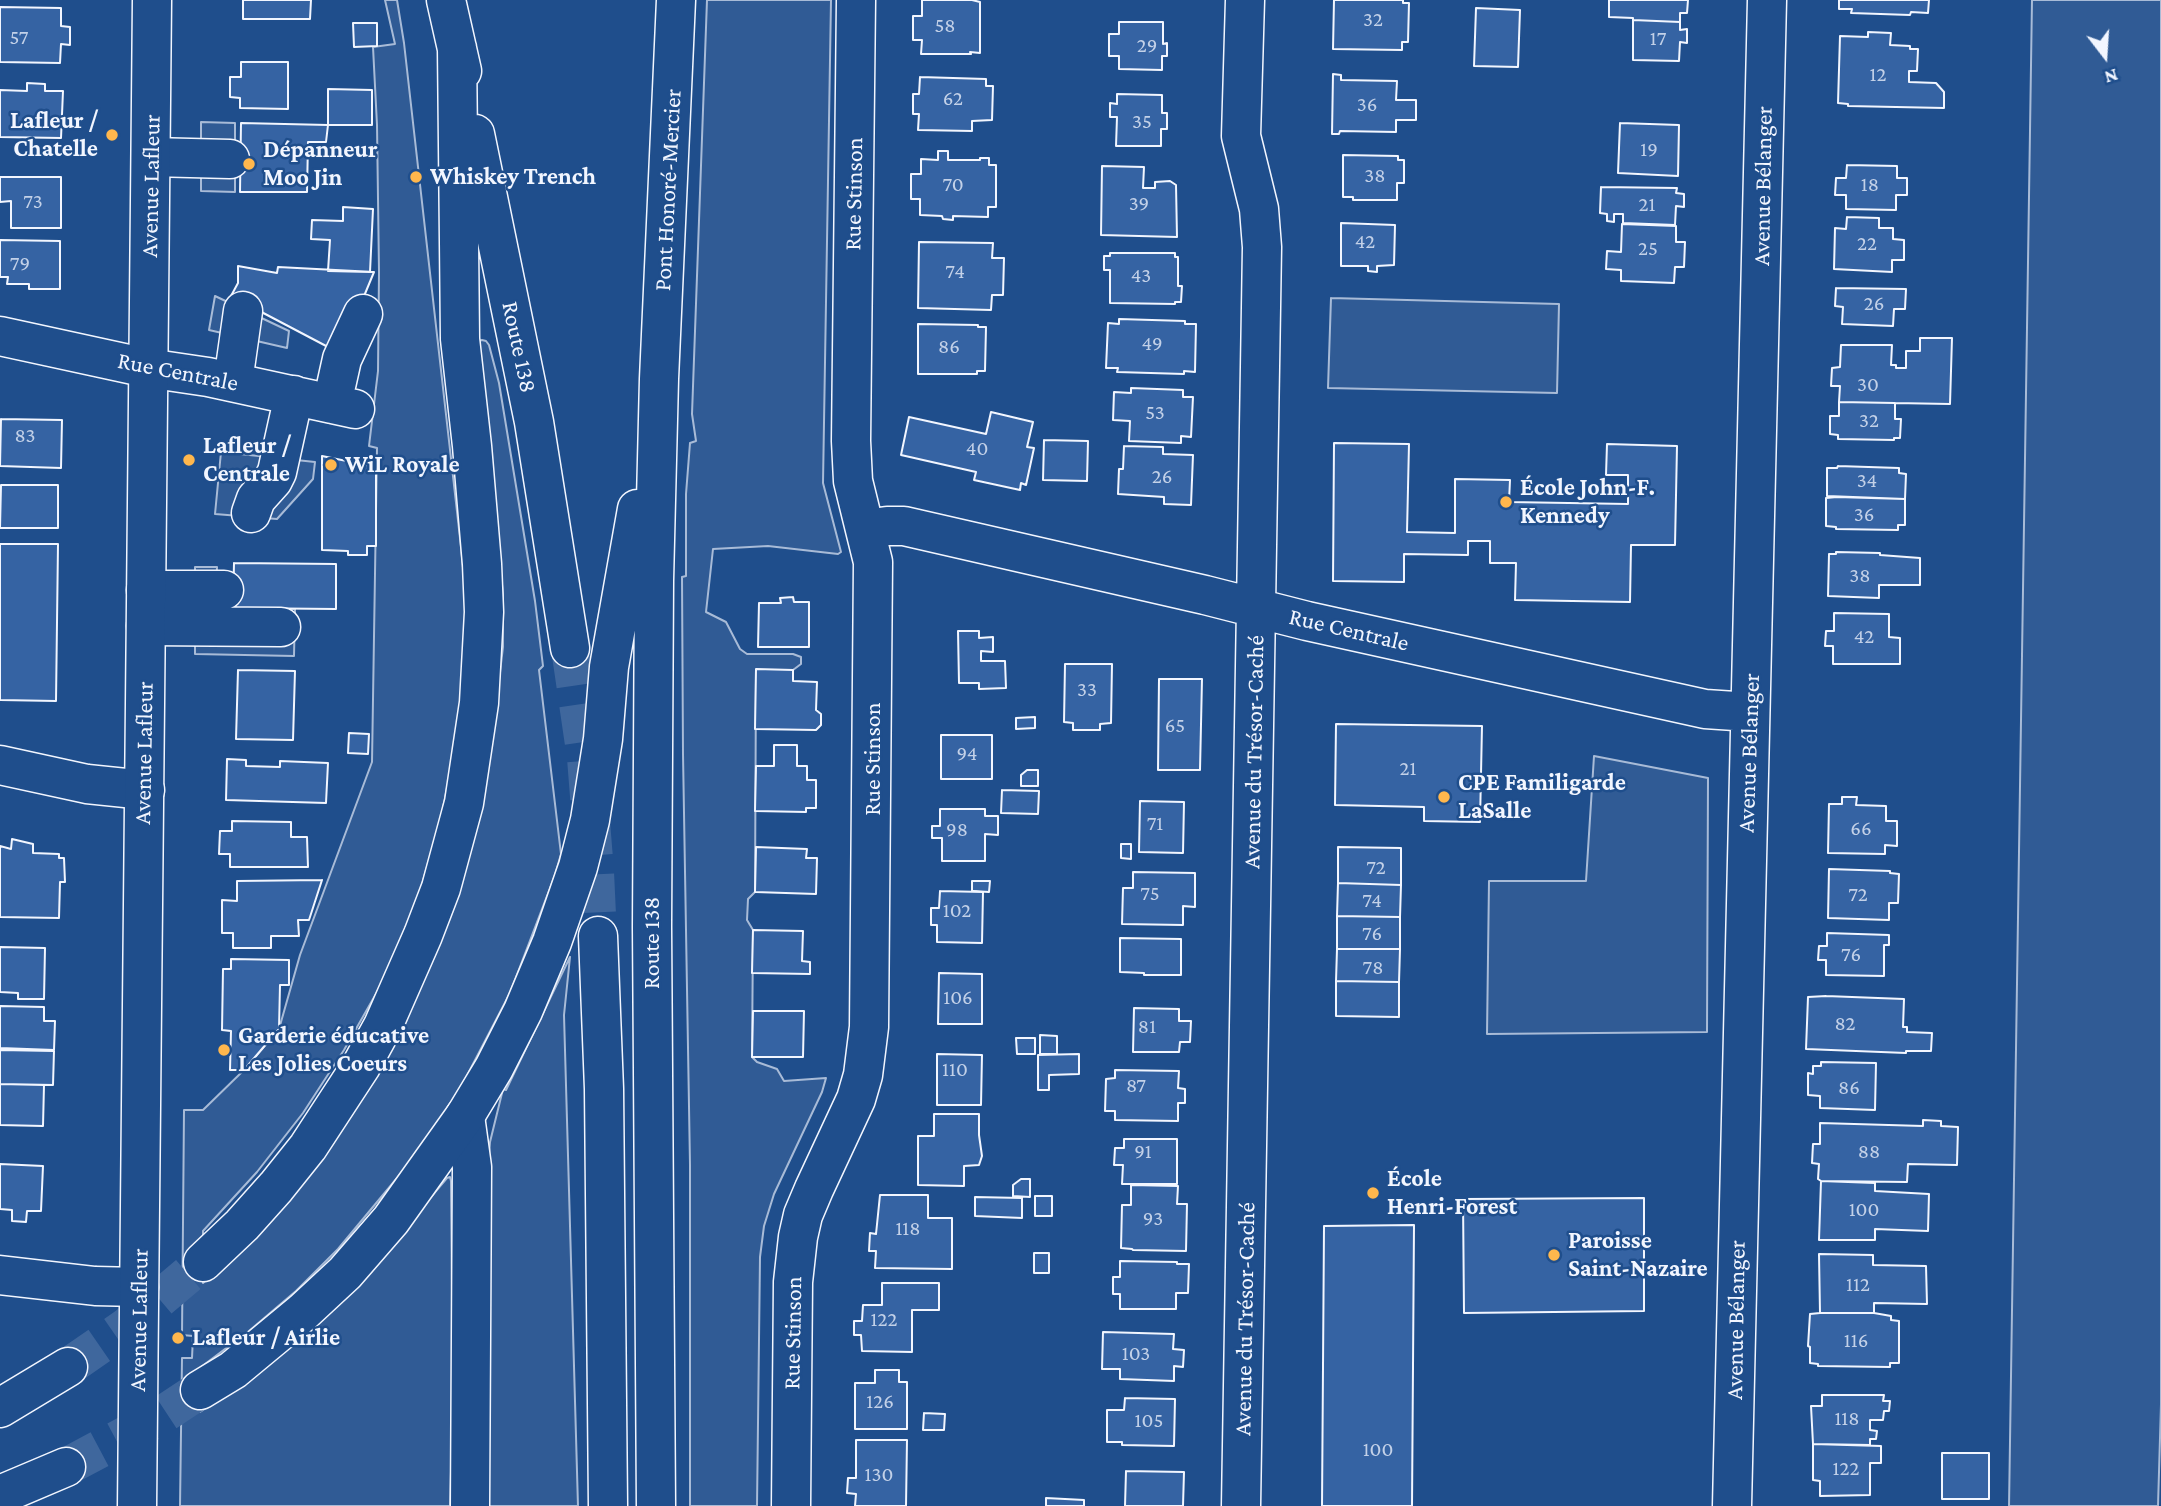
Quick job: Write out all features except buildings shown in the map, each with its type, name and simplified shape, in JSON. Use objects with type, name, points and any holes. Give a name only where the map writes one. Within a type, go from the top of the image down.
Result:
[{"type":"main road","name":"Avenue Lafleur","points":[[136,1506],[152,0]]},
{"type":"main road","points":[[203,1262],[242,1225],[308,1147],[361,1066],[404,981],[428,923],[448,866],[464,803],[479,703],[484,612],[472,446],[460,340],[457,48],[446,0]]},
{"type":"main road","name":"Pont Honoré-Mercier","points":[[659,379],[676,0]]},
{"type":"main road","name":"Rue Stinson","points":[[791,1506],[793,1282],[798,1237],[803,1215],[856,1099],[863,1075],[869,1027],[873,562],[853,481],[851,440],[856,0]]},
{"type":"main road","name":"Avenue du Trésor-Caché","points":[[1241,1506],[1262,247],[1259,209],[1241,136],[1245,0]]},
{"type":"main road","name":"Avenue Bélanger","points":[[1731,1506],[1767,0]]},
{"type":"main road","name":"Route 138","points":[[457,48],[534,422],[570,648]]},
{"type":"main road","points":[[151,157],[230,159]]},
{"type":"main road","points":[[233,382],[243,311]]},
{"type":"main road","name":"Rue Centrale","points":[[0,336],[344,406],[342,359],[363,314]]},
{"type":"main road","points":[[201,1390],[233,1370],[272,1339],[345,1273],[391,1220],[465,1116],[494,1068],[523,1011],[552,942],[578,867],[597,784],[609,667],[659,379]]},
{"type":"main road","name":"Route 138","points":[[656,1506],[652,912],[654,581],[659,379]]},
{"type":"main road","points":[[251,513],[257,499],[277,472],[294,395]]},
{"type":"main road","name":"Rue Centrale","points":[[866,529],[904,526],[1705,709],[1750,712]]},
{"type":"main road","points":[[146,608],[224,590]]},
{"type":"main road","points":[[146,608],[281,627]]},
{"type":"main road","points":[[0,765],[87,784],[145,790]]},
{"type":"main road","points":[[598,936],[604,1089],[608,1506]]},
{"type":"main road","points":[[465,1116],[472,1167],[470,1506]]},
{"type":"main road","points":[[0,1275],[95,1286],[139,1287]]},
{"type":"main road","points":[[0,1408],[68,1367]]},
{"type":"main road","points":[[0,1495],[66,1467]]},
{"type":"shaded area","points":[[385,0],[397,0],[404,43],[466,599],[464,683],[455,748],[441,818],[416,905],[381,985],[344,1050],[303,1113],[257,1172],[203,1231],[203,1283],[225,1265],[283,1203],[492,740],[503,647],[503,595],[479,341],[482,340],[489,345],[499,383],[535,601],[543,666],[539,670],[561,854],[510,993],[448,1112],[338,1249],[296,1291],[201,1367],[200,1412],[215,1402],[420,1210],[450,1177],[453,1402],[450,1506],[180,1506],[182,1358],[192,1358],[193,1336],[182,1335],[184,1110],[203,1110],[244,1070],[279,1029],[300,955],[372,762],[377,448],[369,446],[378,371],[379,272],[373,47],[395,44]]},
{"type":"shaded area","points":[[707,0],[831,0],[823,483],[841,552],[838,554],[768,546],[713,549],[706,612],[726,622],[740,649],[747,654],[793,654],[801,657],[801,664],[793,670],[756,670],[755,892],[748,899],[747,920],[753,930],[752,1057],[757,1062],[777,1069],[784,1081],[826,1078],[774,1194],[764,1226],[760,1257],[757,1506],[690,1506],[690,1165],[682,577],[686,576],[686,494],[690,443],[696,441],[692,414]]},
{"type":"shaded area","points":[[2032,0],[2161,0],[2161,1404],[2158,1506],[2009,1506]]},
{"type":"shaded area","points":[[201,122],[235,123],[235,192],[201,191]]},
{"type":"shaded area","points":[[215,296],[289,331],[287,348],[209,330]]},
{"type":"shaded area","points":[[1331,298],[1559,304],[1557,393],[1328,388]]},
{"type":"shaded area","points":[[221,452],[315,462],[313,479],[277,519],[215,514]]},
{"type":"shaded area","points":[[195,567],[217,567],[215,608],[295,609],[294,656],[195,654]]},
{"type":"shaded area","points":[[1594,756],[1708,778],[1707,1032],[1487,1034],[1489,881],[1586,881]]},
{"type":"shaded area","points":[[570,957],[564,1015],[578,1506],[488,1506],[490,1375],[487,1182],[490,1142],[503,1089],[506,1090]]},
{"type":"tunnel","points":[[570,648],[586,758],[598,936]]},
{"type":"tunnel","points":[[68,1367],[126,1327],[203,1262]]},
{"type":"tunnel","points":[[66,1467],[156,1419],[200,1390]]},
{"type":"place","name":"Lafleur / Chatelle","points":[[112,135]]},
{"type":"place","name":"Dépanneur Moo Jin","points":[[249,164]]},
{"type":"place","name":"Whiskey Trench","points":[[416,177]]},
{"type":"place","name":"Lafleur / Centrale","points":[[189,460]]},
{"type":"place","name":"WiL Royale","points":[[331,465]]},
{"type":"place","name":"École John-F. Kennedy","points":[[1506,502]]},
{"type":"place","name":"CPE Familigarde LaSalle","points":[[1444,797]]},
{"type":"place","name":"Garderie éducative Les Jolies Coeurs","points":[[224,1050]]},
{"type":"place","name":"École Henri-Forest","points":[[1373,1193]]},
{"type":"place","name":"Paroisse Saint-Nazaire","points":[[1554,1255]]},
{"type":"place","name":"Lafleur / Airlie","points":[[178,1338]]}]
